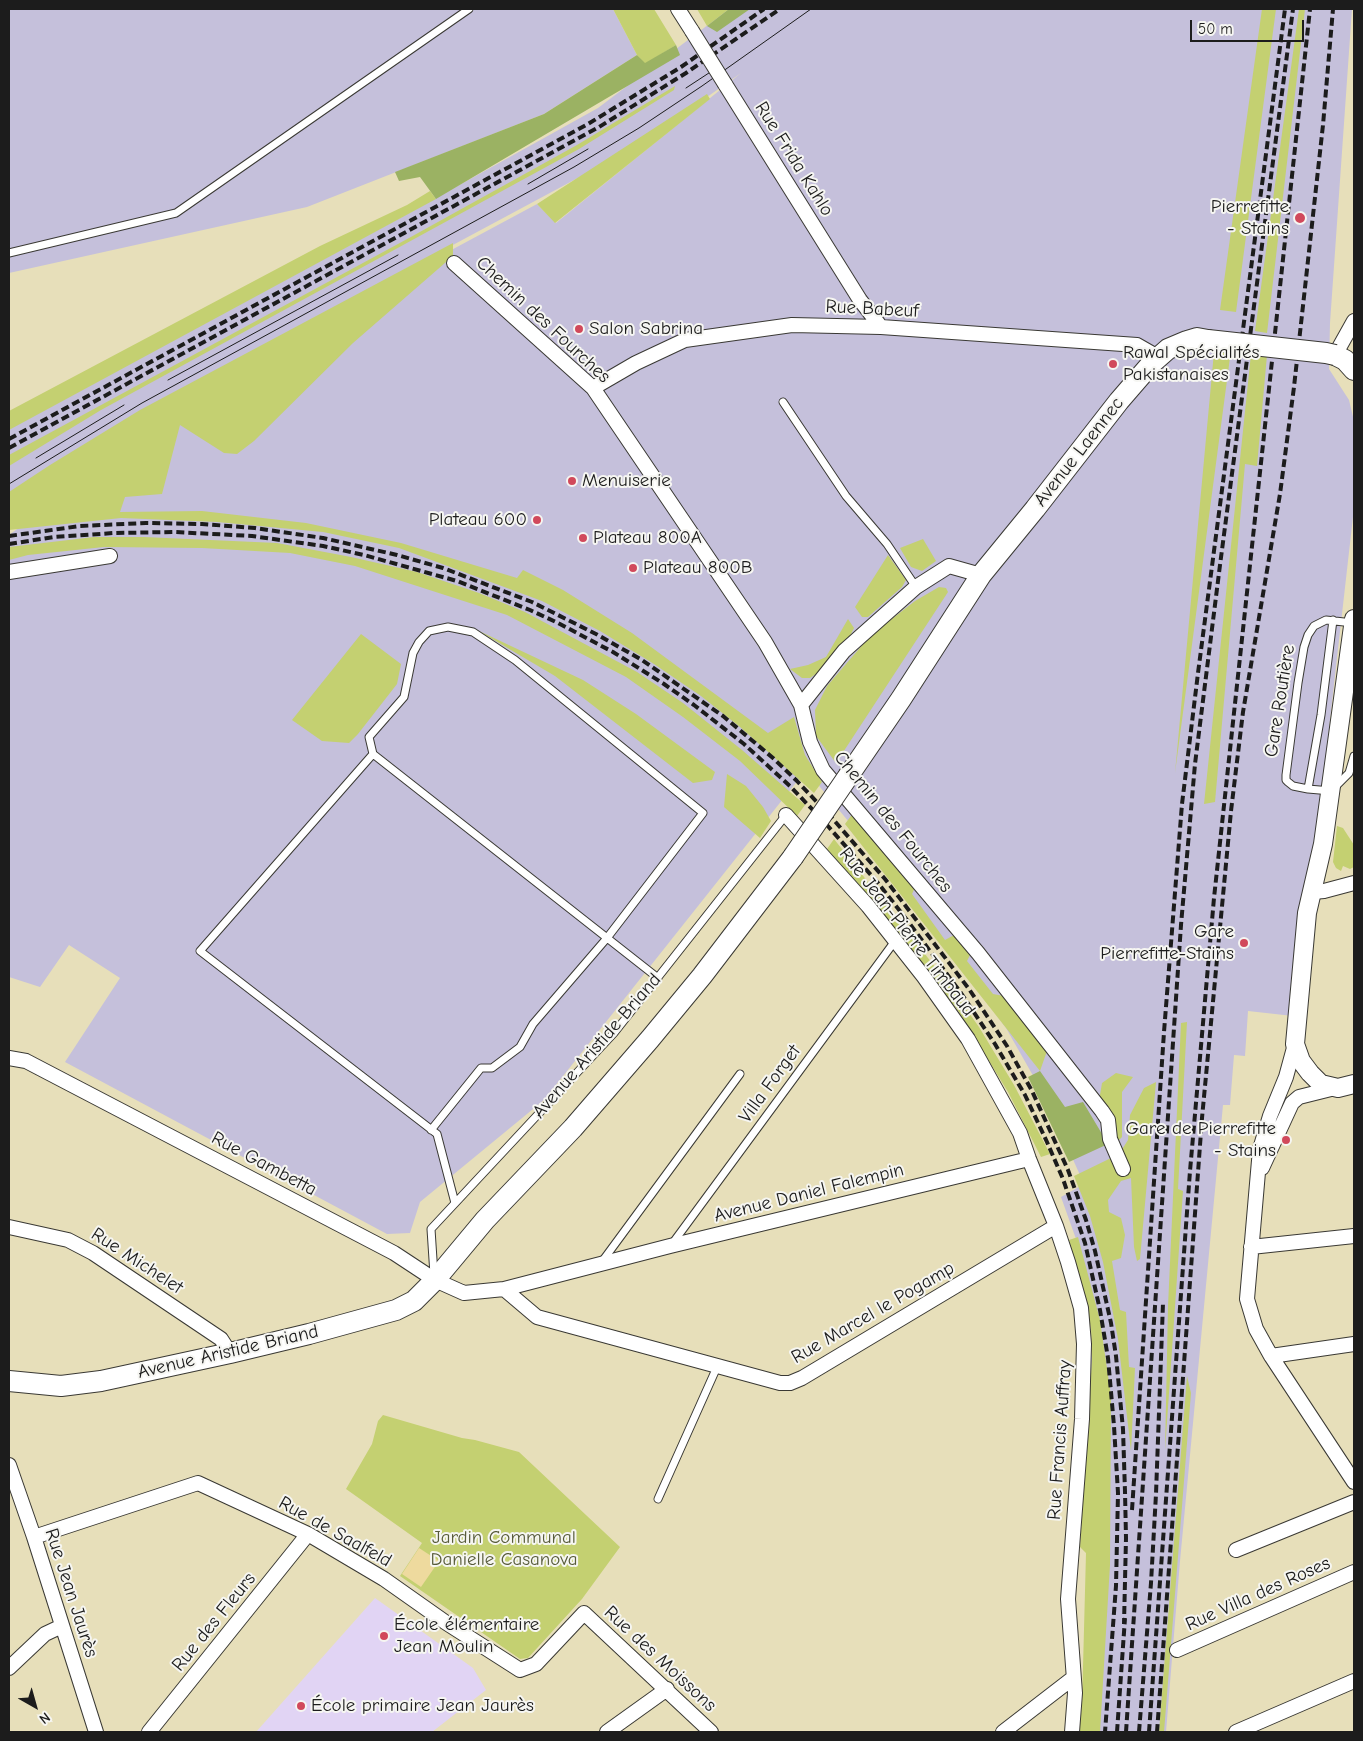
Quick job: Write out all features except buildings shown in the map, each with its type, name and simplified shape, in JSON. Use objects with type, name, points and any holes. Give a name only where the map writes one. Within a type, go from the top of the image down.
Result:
[{"type":"main road","name":"Avenue Laennec","points":[[849,776],[981,574],[1035,509],[1119,401],[1158,358],[1168,350],[1197,338],[1326,352],[1335,355]]},
{"type":"main road","points":[[1335,355],[1345,360],[1354,370]]},
{"type":"main road","name":"Avenue Aristide Briand","points":[[9,1381],[61,1386],[158,1369],[230,1353],[396,1310],[414,1301],[435,1280],[486,1220],[573,1128],[650,1039],[702,976],[793,857],[849,776]]},
{"type":"street","name":"Rue Frida Kahlo","points":[[678,9],[860,300],[881,326]]},
{"type":"street","name":"Chemin des Fourches","points":[[454,263],[593,388],[765,642],[801,705],[810,742],[823,770],[978,953],[1096,1104],[1108,1120],[1110,1139],[1121,1164]]},
{"type":"street","points":[[1335,355],[1354,321]]},
{"type":"street","name":"Rue Babeuf","points":[[593,388],[636,363],[686,340],[792,325],[881,326],[1137,345],[1158,358]]},
{"type":"street","points":[[9,572],[110,556]]},
{"type":"street","points":[[801,705],[844,651],[916,587],[949,566],[981,574]]},
{"type":"street","points":[[1354,619],[1323,844],[1307,913],[1295,1044],[1286,1078],[1260,1149],[1247,1299],[1256,1329],[1271,1356],[1354,1482]]},
{"type":"street","name":"Rue Jean-Pierre Timbaud","points":[[786,815],[839,872],[924,977],[968,1040],[1020,1132],[1028,1159]]},
{"type":"street","points":[[1313,892],[1354,883]]},
{"type":"street","points":[[1295,1044],[1301,1061],[1310,1074],[1321,1084],[1346,1086]]},
{"type":"street","name":"Rue Gambetta","points":[[9,1058],[26,1061],[394,1253],[435,1280],[464,1293],[504,1289]]},
{"type":"street","points":[[1258,1178],[1292,1103],[1299,1097],[1346,1086]]},
{"type":"street","name":"Rue Francis Auffray","points":[[1028,1159],[1056,1226],[1081,1308],[1084,1344],[1082,1418],[1068,1599],[1075,1693],[1072,1732]]},
{"type":"street","name":"Avenue Daniel Falempin","points":[[504,1289],[670,1246],[1028,1159]]},
{"type":"street","name":"Rue Marcel le Pogamp","points":[[504,1289],[538,1317],[717,1367],[780,1383],[790,1382],[802,1378],[1056,1226]]},
{"type":"street","name":"Rue Michelet","points":[[9,1227],[68,1240],[93,1253],[221,1339],[230,1353]]},
{"type":"street","points":[[1251,1246],[1354,1236]]},
{"type":"street","points":[[1271,1356],[1354,1344]]},
{"type":"street","name":"Rue Jean Jaurès","points":[[9,1469],[34,1537],[96,1732]]},
{"type":"street","name":"Rue de Saalfeld","points":[[34,1537],[198,1483],[308,1534],[384,1579],[445,1622],[520,1670],[536,1664],[584,1612]]},
{"type":"street","points":[[1236,1550],[1354,1502]]},
{"type":"street","name":"Rue des Fleurs","points":[[149,1732],[308,1534]]},
{"type":"street","name":"Rue Villa des Roses","points":[[1177,1650],[1354,1572]]},
{"type":"street","name":"Rue des Moissons","points":[[584,1612],[711,1732]]},
{"type":"street","points":[[9,1668],[45,1634],[62,1626]]},
{"type":"street","points":[[1003,1732],[1073,1678]]},
{"type":"street","points":[[1236,1732],[1354,1680]]},
{"type":"street","points":[[608,1732],[667,1689]]},
{"type":"lane","points":[[9,253],[176,214],[469,9]]},
{"type":"lane","points":[[783,402],[846,496],[887,544],[916,587]]},
{"type":"lane","points":[[1308,790],[1321,715],[1333,620],[1354,623]]},
{"type":"lane","name":"Gare Routière","points":[[1331,791],[1308,790],[1290,785],[1286,775],[1304,647],[1308,635],[1314,626],[1321,622],[1333,620]]},
{"type":"lane","points":[[431,1130],[481,1068],[492,1068],[520,1047],[533,1024],[607,938],[703,813],[515,660],[473,632],[448,627],[429,632],[419,642],[413,652],[404,697],[369,737],[373,754],[607,938],[658,978]]},
{"type":"lane","points":[[373,754],[200,951],[437,1134],[455,1203]]},
{"type":"lane","points":[[1331,791],[1352,775],[1354,756]]},
{"type":"lane","name":"Avenue Aristide Briand","points":[[435,1280],[431,1229],[614,1033],[786,815]]},
{"type":"lane","name":"Villa Forget","points":[[670,1246],[895,941]]},
{"type":"lane","points":[[600,1265],[740,1074]]},
{"type":"lane","points":[[658,1499],[717,1367]]},
{"type":"shaded area","points":[[9,9],[613,9],[637,55],[544,114],[307,207],[9,273]]},
{"type":"shaded area","points":[[729,9],[1352,9],[1330,323],[1329,369],[1349,400],[1354,421],[1354,508],[1320,808],[1293,1016],[1248,1011],[1245,1056],[1234,1055],[1230,1105],[1223,1105],[1180,1561],[1166,1732],[1090,1732],[1087,1416],[1093,1331],[1076,1239],[1061,1197],[1084,1184],[1044,1095],[1006,1028],[872,850],[806,770],[544,1100],[420,1202],[410,1233],[387,1234],[65,1062],[120,978],[69,945],[40,987],[9,977],[9,535],[178,412],[416,269],[537,204],[556,223],[741,73],[700,102],[589,172],[147,409],[9,493],[9,427],[400,218],[598,108]]},
{"type":"shaded area","name":"École élémentaire Jean Moulin","points":[[375,1598],[473,1668],[486,1690],[432,1732],[256,1732]]},
{"type":"green space","points":[[613,9],[654,9],[676,45],[645,64],[637,55]]},
{"type":"green space","points":[[697,9],[729,9],[707,26]]},
{"type":"green space","points":[[729,9],[750,9],[717,32],[707,26]]},
{"type":"green space","points":[[1262,9],[1276,9],[1236,312],[1220,310]]},
{"type":"green space","points":[[1299,9],[1305,9],[1267,333],[1255,331]]},
{"type":"green space","points":[[676,45],[680,55],[436,199],[420,177],[399,181],[395,172],[544,114],[637,55],[645,63]]},
{"type":"green space","points":[[675,86],[674,90],[579,149],[101,410],[9,466],[9,455],[577,145]]},
{"type":"green space","points":[[707,94],[710,99],[555,223],[537,204]]},
{"type":"green space","points":[[430,191],[436,199],[9,430],[9,411],[320,246],[407,205]]},
{"type":"green space","points":[[453,243],[453,256],[353,343],[254,441],[237,454],[224,453],[180,425],[162,494],[125,497],[120,512],[202,511],[306,523],[401,543],[517,578],[523,570],[563,590],[632,633],[768,733],[794,717],[805,755],[822,782],[814,793],[740,727],[701,696],[600,631],[542,601],[399,548],[323,532],[217,522],[121,518],[9,530],[9,492],[50,465],[140,410]]},
{"type":"green space","points":[[1231,350],[1175,773],[1214,352]]},
{"type":"green space","points":[[1251,354],[1267,355],[1257,466],[1245,464],[1215,802],[1204,804]]},
{"type":"green space","points":[[94,537],[144,537],[277,543],[417,572],[479,593],[525,612],[637,672],[683,703],[742,750],[805,805],[797,816],[740,761],[683,717],[626,677],[507,615],[355,566],[290,553],[202,548],[104,547],[28,555],[9,560],[9,547]]},
{"type":"green space","points":[[923,539],[936,561],[922,571],[911,567],[900,548]]},
{"type":"green space","points":[[888,555],[906,580],[902,587],[868,617],[862,617],[855,607]]},
{"type":"green space","points":[[939,587],[946,588],[948,592],[836,763],[816,736],[815,710],[827,686],[871,635],[915,601]]},
{"type":"green space","points":[[848,619],[854,628],[850,636],[820,671],[810,678],[802,678],[790,669],[808,665],[826,657]]},
{"type":"green space","points":[[477,630],[583,680],[636,714],[715,772],[712,780],[693,783],[555,676]]},
{"type":"green space","points":[[361,634],[401,664],[397,684],[349,743],[322,741],[292,720]]},
{"type":"green space","points":[[727,774],[746,786],[763,807],[771,821],[760,838],[724,807]]},
{"type":"green space","points":[[856,809],[916,885],[912,894],[945,940],[956,934],[970,955],[967,961],[993,994],[1004,996],[1047,1051],[1040,1071],[845,824]]},
{"type":"green space","points":[[1337,826],[1343,828],[1354,845],[1354,867],[1350,869],[1343,866],[1341,871],[1336,868],[1333,862]]},
{"type":"green space","points":[[834,839],[947,982],[979,1027],[1014,1085],[1050,1154],[1041,1157],[1008,1092],[957,1009],[827,849]]},
{"type":"green space","points":[[1187,1022],[1178,1189],[1183,1191],[1165,1451],[1168,1306],[1181,1023]]},
{"type":"green space","points":[[1040,1071],[1065,1107],[1083,1102],[1108,1144],[1069,1162],[1028,1077]]},
{"type":"green space","points":[[1116,1073],[1133,1077],[1122,1092],[1122,1137],[1117,1142],[1099,1101],[1102,1083]]},
{"type":"green space","points":[[1156,1082],[1140,1259],[1137,1261],[1134,1247],[1131,1178],[1121,1181],[1108,1200],[1109,1212],[1121,1218],[1125,1235],[1121,1258],[1112,1261],[1120,1310],[1126,1312],[1129,1367],[1135,1368],[1131,1451],[1118,1339],[1103,1262],[1090,1216],[1074,1176],[1121,1151],[1128,1140],[1130,1115],[1144,1088]]},
{"type":"green space","points":[[1078,1237],[1100,1320],[1111,1396],[1110,1565],[1100,1732],[1079,1732],[1082,1705],[1086,1553],[1080,1547],[1092,1358],[1091,1328],[1069,1240]]},
{"type":"green space","points":[[1187,1376],[1191,1393],[1164,1732],[1159,1732]]},
{"type":"green space","name":"Jardin Communal Danielle Casanova","points":[[383,1415],[519,1452],[620,1547],[582,1599],[528,1658],[520,1659],[400,1576],[422,1543],[346,1489],[372,1444],[378,1421]]},
{"type":"sand","points":[[419,1548],[439,1561],[421,1587],[402,1574]]},
{"type":"tram line","points":[[9,484],[142,403],[574,167],[639,128],[811,9]]},
{"type":"tram line","points":[[686,88],[715,69]]},
{"type":"tram line","points":[[528,184],[588,149]]},
{"type":"tram line","points":[[168,380],[398,255]]},
{"type":"tram line","points":[[36,458],[124,405]]},
{"type":"railway","points":[[9,439],[588,124],[681,67],[764,9]]},
{"type":"railway","points":[[9,448],[599,127],[686,73],[780,9]]},
{"type":"railway","points":[[1132,1510],[1164,1032],[1182,804],[1285,9]]},
{"type":"railway","points":[[1126,1732],[1181,925],[1195,764],[1293,9]]},
{"type":"railway","points":[[1149,1732],[1190,1171],[1214,898],[1310,9]]},
{"type":"railway","points":[[1157,1732],[1202,1118],[1231,811],[1243,712],[1280,494],[1294,387],[1323,125],[1333,9]]},
{"type":"railway","points":[[9,536],[80,526],[146,523],[202,524],[255,528],[323,538],[443,568],[532,602],[596,634],[642,660],[723,716],[797,781],[885,879],[969,989],[1007,1046],[1032,1091],[1068,1170],[1095,1251],[1111,1323],[1116,1356],[1123,1429],[1125,1492],[1124,1624]]},
{"type":"railway","points":[[9,544],[54,537],[114,533],[174,532],[252,536],[323,546],[364,555],[457,581],[558,623],[613,652],[664,684],[744,744],[791,787],[827,825],[878,883],[907,920],[961,993],[995,1044],[1025,1095],[1047,1142],[1063,1179],[1085,1243],[1100,1310],[1108,1358],[1118,1493],[1116,1586],[1105,1732]]},
{"type":"railway","points":[[1139,1732],[1156,1494],[1163,1303]]},
{"type":"railway","points":[[1117,1732],[1125,1618]]},
{"type":"place","name":"Pierrefitte - Stains","points":[[1300,218]]},
{"type":"place","name":"Salon Sabrina","points":[[579,329]]},
{"type":"place","name":"Rawal Spécialités Pakistanaises","points":[[1113,364]]},
{"type":"place","name":"Menuiserie","points":[[572,481]]},
{"type":"place","name":"Plateau 600","points":[[537,520]]},
{"type":"place","name":"Plateau 800A","points":[[583,538]]},
{"type":"place","name":"Plateau 800B","points":[[633,568]]},
{"type":"place","name":"Gare Pierrefitte-Stains","points":[[1244,943]]},
{"type":"place","name":"Gare de Pierrefitte - Stains","points":[[1286,1140]]},
{"type":"place","name":"École élémentaire Jean Moulin","points":[[384,1636]]},
{"type":"place","name":"École primaire Jean Jaurès","points":[[301,1706]]}]
